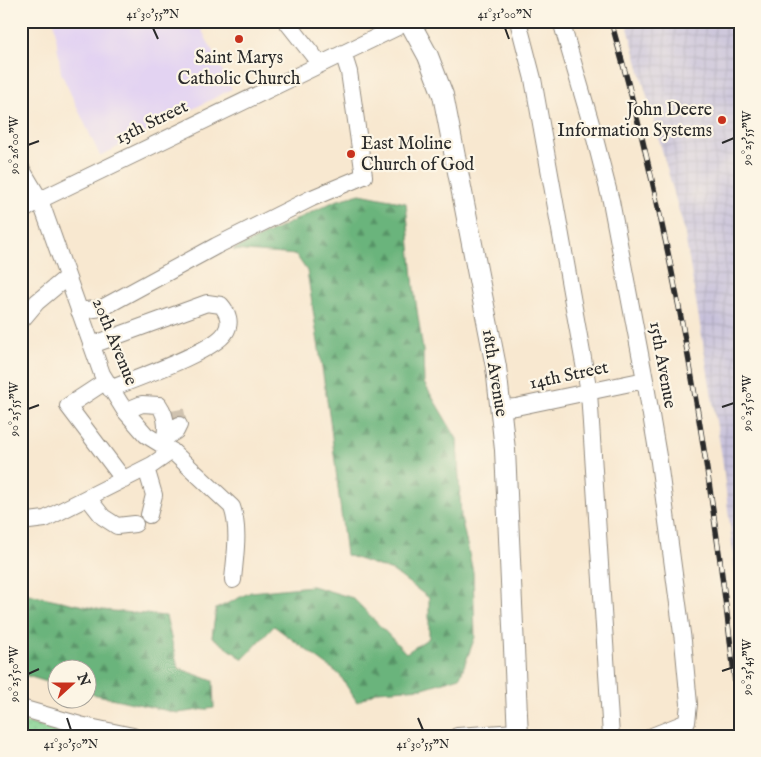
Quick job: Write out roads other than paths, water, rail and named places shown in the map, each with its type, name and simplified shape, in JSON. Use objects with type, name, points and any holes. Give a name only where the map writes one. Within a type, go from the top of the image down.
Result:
[{"type":"main road","name":"18th Avenue","points":[[409,21],[428,56],[443,95],[496,367],[505,450],[518,734]]},
{"type":"street","points":[[286,21],[320,64]]},
{"type":"street","name":"13th Street","points":[[21,212],[40,200],[409,21]]},
{"type":"street","points":[[518,21],[533,79],[589,392],[611,736]]},
{"type":"street","name":"15th Avenue","points":[[561,21],[592,128],[610,201],[659,462],[683,641],[689,704],[686,722],[652,736]]},
{"type":"street","points":[[79,311],[102,308],[216,246],[312,198],[364,176],[349,72],[343,53]]},
{"type":"street","name":"20th Avenue","points":[[21,168],[40,200],[102,374],[124,411],[146,435],[166,445],[232,507],[237,530],[233,580]]},
{"type":"street","points":[[21,321],[37,302],[67,277]]},
{"type":"street","points":[[92,345],[208,303],[221,305],[226,310],[229,318],[229,325],[225,333],[215,343],[196,353],[108,385],[68,406],[124,480]]},
{"type":"street","name":"14th Street","points":[[501,408],[516,407],[645,380]]},
{"type":"street","points":[[21,518],[29,521],[45,519],[146,468],[176,431],[178,417],[168,407],[142,404],[124,411]]},
{"type":"street","points":[[159,405],[165,414],[166,445]]},
{"type":"street","points":[[88,498],[103,518],[117,526],[142,520],[154,495],[146,468]]},
{"type":"street","points":[[21,708],[80,725],[133,736]]},
{"type":"street","points":[[457,736],[518,734]]},
{"type":"tunnel","points":[[176,410],[179,425]]},
{"type":"railway","points":[[611,21],[655,195],[691,372],[719,549],[740,728]]},
{"type":"place","name":"Saint Marys Catholic Church","points":[[239,39]]},
{"type":"place","name":"John Deere Information Systems","points":[[722,120]]},
{"type":"place","name":"East Moline Church of God","points":[[351,154]]}]
